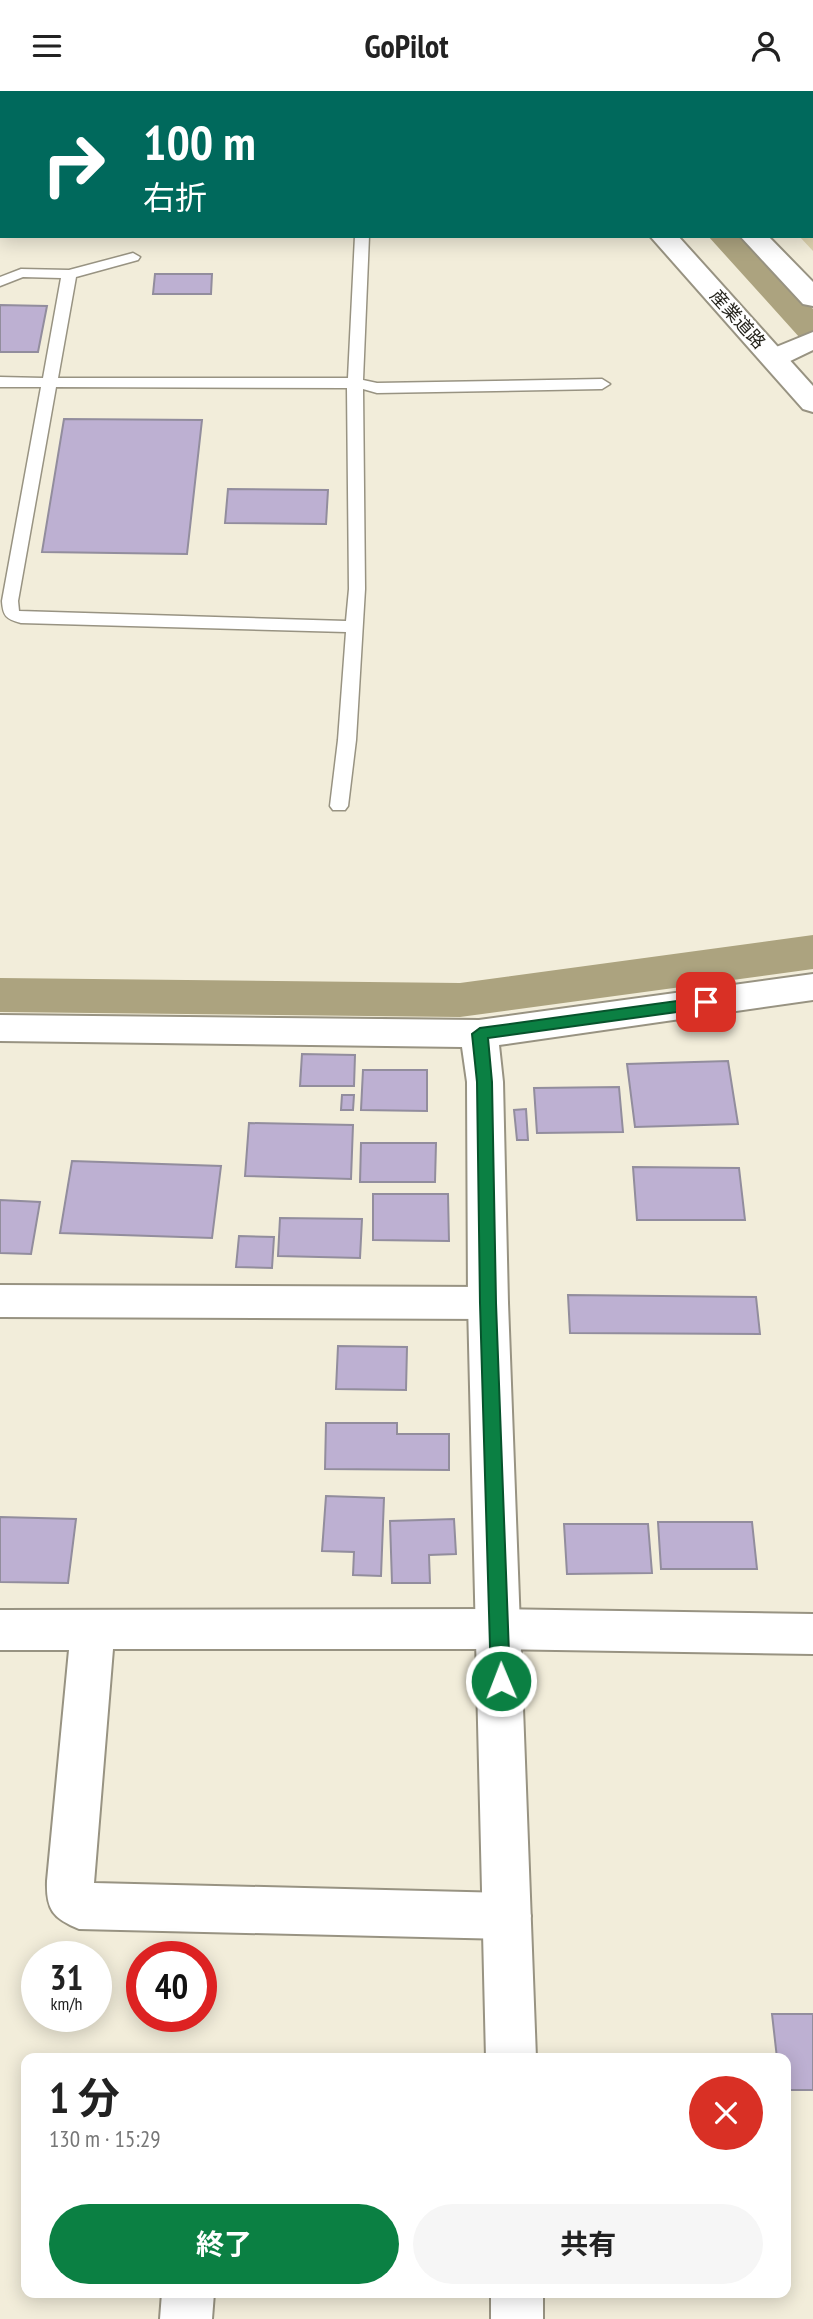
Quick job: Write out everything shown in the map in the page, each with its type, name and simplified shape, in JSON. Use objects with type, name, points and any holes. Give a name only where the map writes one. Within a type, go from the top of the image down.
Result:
[{"type":"street","name":"産業道路","points":[[665,238],[813,403]]},
{"type":"street","points":[[755,238],[813,298]]},
{"type":"street","points":[[774,358],[813,341]]},
{"type":"street","points":[[0,1028],[480,1034],[813,987]]},
{"type":"street","points":[[480,1034],[485,1082],[488,1303],[511,2053]]},
{"type":"street","points":[[0,1301],[488,1303]]},
{"type":"street","points":[[93,1629],[69,1898],[79,1906],[507,1916]]},
{"type":"street","points":[[0,1630],[499,1629],[813,1634]]},
{"type":"street","points":[[186,2319],[188,2298]]},
{"type":"street","points":[[517,2298],[517,2319]]},
{"type":"lane","points":[[339,806],[347,740],[357,589],[355,383],[362,238]]},
{"type":"lane","points":[[0,282],[21,273],[69,274],[133,257]]},
{"type":"lane","points":[[69,274],[5,618],[355,627]]},
{"type":"lane","points":[[0,382],[355,383],[377,388],[602,384]]},
{"type":"shaded area","points":[[801,238],[813,238],[813,251]]},
{"type":"building","points":[[155,274],[212,274],[211,294],[153,294]]},
{"type":"building","points":[[0,305],[47,306],[38,352],[0,352]]},
{"type":"building","points":[[64,419],[202,420],[187,554],[42,552]]},
{"type":"building","points":[[228,489],[328,490],[326,524],[225,523]]},
{"type":"building","points":[[302,1054],[355,1055],[354,1086],[300,1086]]},
{"type":"building","points":[[728,1061],[738,1124],[635,1127],[627,1064]]},
{"type":"building","points":[[363,1070],[427,1070],[427,1111],[361,1110]]},
{"type":"building","points":[[619,1087],[623,1132],[537,1133],[534,1088]]},
{"type":"building","points":[[342,1095],[354,1095],[353,1110],[341,1110]]},
{"type":"building","points":[[526,1109],[528,1140],[517,1140],[514,1110]]},
{"type":"building","points":[[249,1123],[353,1125],[351,1179],[245,1176]]},
{"type":"building","points":[[361,1143],[436,1143],[435,1182],[360,1182]]},
{"type":"building","points":[[72,1161],[221,1166],[212,1238],[60,1233]]},
{"type":"building","points":[[633,1167],[739,1168],[745,1220],[637,1220]]},
{"type":"building","points":[[373,1194],[448,1194],[449,1241],[373,1240]]},
{"type":"building","points":[[0,1200],[40,1202],[31,1254],[0,1253]]},
{"type":"building","points":[[280,1218],[362,1219],[360,1258],[278,1256]]},
{"type":"building","points":[[239,1236],[274,1237],[272,1268],[236,1267]]},
{"type":"building","points":[[568,1295],[756,1297],[760,1334],[570,1333]]},
{"type":"building","points":[[338,1346],[407,1347],[406,1390],[336,1389]]},
{"type":"building","points":[[326,1423],[397,1423],[397,1434],[449,1434],[449,1470],[325,1469]]},
{"type":"building","points":[[326,1496],[384,1498],[381,1576],[353,1575],[354,1552],[322,1551]]},
{"type":"building","points":[[0,1517],[76,1519],[68,1583],[0,1582]]},
{"type":"building","points":[[454,1519],[456,1554],[429,1555],[430,1583],[392,1583],[390,1521]]},
{"type":"building","points":[[658,1522],[752,1522],[757,1569],[661,1569]]},
{"type":"building","points":[[564,1524],[648,1524],[652,1573],[567,1574]]},
{"type":"building","points":[[772,2014],[813,2014],[813,2090],[791,2090],[791,2053],[776,2053]]},
{"type":"waterway","points":[[727,238],[813,330]]},
{"type":"waterway","points":[[0,995],[460,1000],[813,952]]},
{"type":"route","points":[[501,1681],[488,1303],[485,1082],[480,1034],[706,1002]]}]
